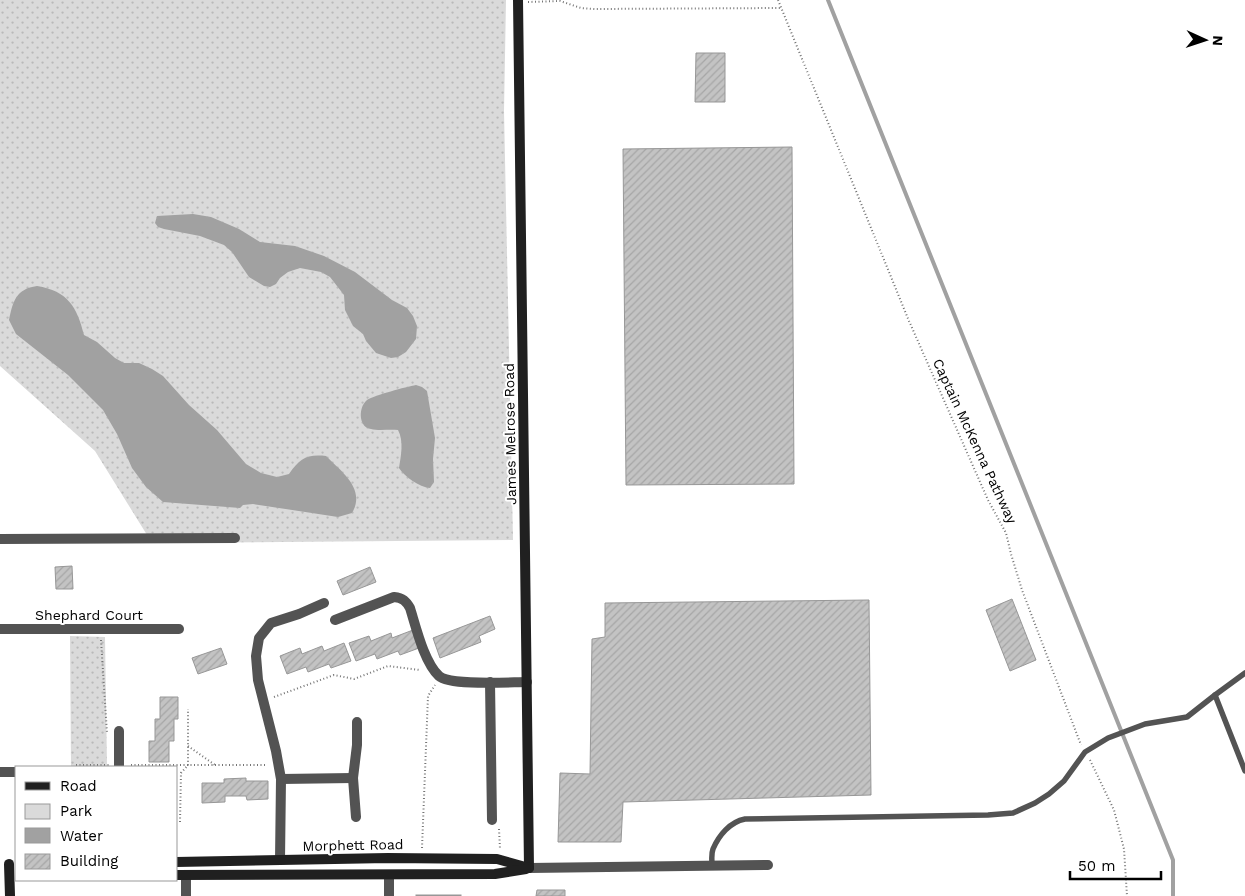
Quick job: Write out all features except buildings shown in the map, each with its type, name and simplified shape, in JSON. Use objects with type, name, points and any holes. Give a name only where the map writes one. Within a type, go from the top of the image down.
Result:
[{"type":"street","name":"James Melrose Road","points":[[518,1],[529,868]]},
{"type":"street","points":[[0,540],[235,538]]},
{"type":"street","points":[[335,620],[394,597],[401,598],[406,601],[410,608],[431,665],[440,677],[450,680],[527,682]]},
{"type":"street","points":[[280,860],[281,779],[258,680],[256,656],[259,638],[271,624],[324,603]]},
{"type":"street","name":"Shephard Court","points":[[0,629],[179,629]]},
{"type":"street","points":[[490,682],[492,820]]},
{"type":"street","points":[[356,817],[353,778],[357,745],[357,722]]},
{"type":"street","points":[[119,731],[119,766]]},
{"type":"street","points":[[0,772],[15,772]]},
{"type":"street","points":[[281,779],[353,778]]},
{"type":"street","points":[[388,858],[389,896]]},
{"type":"street","name":"Morphett Road","points":[[181,862],[388,858],[497,859],[529,868]]},
{"type":"street","points":[[181,862],[181,875],[186,896]]},
{"type":"street","points":[[8,864],[10,896]]},
{"type":"street","name":"Morphett Road","points":[[181,875],[495,874],[529,868],[768,865]]},
{"type":"lane","points":[[712,866],[712,850],[726,828],[736,821],[755,819],[988,816],[1013,813],[1026,809],[1049,794],[1064,781],[1085,752],[1108,738],[1138,726],[1187,717],[1245,673]]},
{"type":"lane","points":[[1214,695],[1245,771]]},
{"type":"path","name":"Captain McKenna Pathway","points":[[778,0],[909,321],[988,500],[1006,533],[1010,554],[1022,590],[1080,743],[1114,810],[1124,849],[1127,896]]},
{"type":"path","points":[[518,1],[560,1],[581,8],[595,9],[781,8]]},
{"type":"path","points":[[101,629],[107,736]]},
{"type":"path","points":[[263,701],[334,675],[354,679],[388,666],[422,670],[431,665]]},
{"type":"path","points":[[422,851],[428,696],[440,677]]},
{"type":"path","points":[[180,822],[181,773],[188,765],[188,709]]},
{"type":"path","points":[[188,746],[216,765]]},
{"type":"path","points":[[76,765],[278,765]]},
{"type":"path","points":[[492,820],[498,824],[500,850]]},
{"type":"green space","points":[[0,0],[506,0],[504,111],[513,540],[152,543],[95,451],[0,366]]},
{"type":"green space","points":[[70,636],[105,637],[107,766],[71,766]]},
{"type":"water","points":[[193,214],[211,217],[239,229],[260,242],[295,246],[324,256],[355,272],[392,300],[407,308],[417,326],[416,339],[406,352],[398,357],[391,358],[376,353],[363,334],[353,326],[345,310],[344,295],[330,277],[321,272],[300,268],[288,272],[276,284],[270,287],[264,286],[249,277],[232,252],[224,245],[200,236],[164,229],[158,227],[155,223],[157,216]]},
{"type":"water","points":[[37,286],[48,288],[64,296],[78,316],[84,335],[97,342],[115,358],[124,363],[139,363],[163,376],[189,405],[217,430],[246,464],[261,473],[277,477],[289,474],[304,458],[326,456],[345,475],[354,489],[356,504],[352,513],[338,517],[253,504],[243,505],[240,508],[163,502],[146,487],[132,468],[117,434],[103,410],[68,375],[16,334],[9,320],[14,302],[24,290]]},
{"type":"water","points":[[416,385],[427,391],[435,438],[433,459],[434,482],[430,488],[421,486],[413,481],[399,468],[401,444],[398,430],[369,428],[364,425],[361,418],[362,408],[367,400]]},
{"type":"waterway","points":[[828,0],[1173,860],[1173,896]]}]
